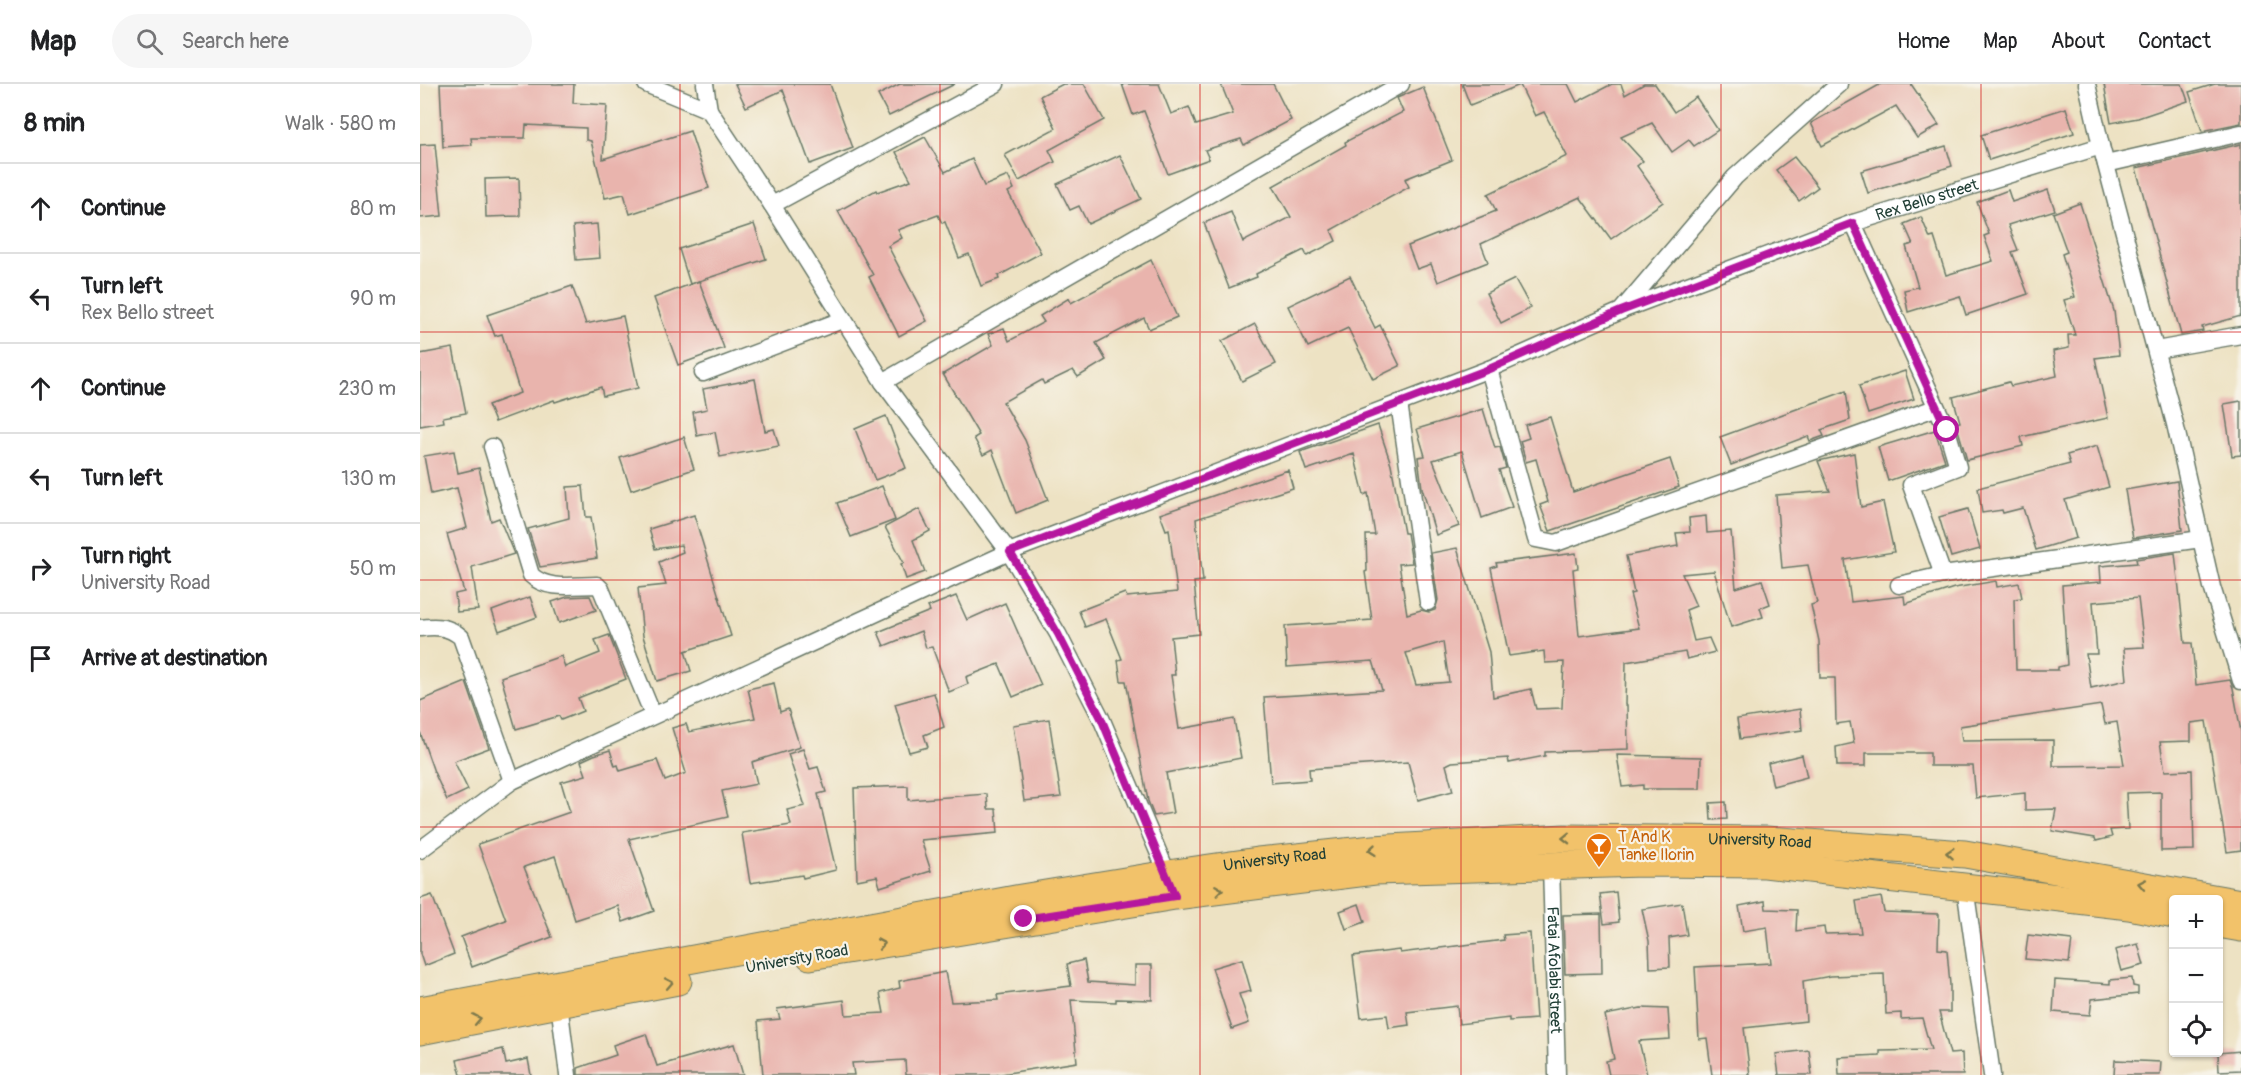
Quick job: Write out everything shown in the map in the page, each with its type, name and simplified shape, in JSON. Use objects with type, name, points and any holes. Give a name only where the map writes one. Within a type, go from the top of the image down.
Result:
[{"type":"main road","name":"University Road","points":[[420,1030],[1172,885],[1258,861],[1373,849],[1540,839],[1766,840],[1965,854],[2241,903]]},
{"type":"main road","name":"University Road","points":[[420,1010],[1021,898],[1375,871],[1551,865],[1766,864],[2128,906],[2169,914]]},
{"type":"main road","points":[[2223,925],[2241,928]]},
{"type":"street","points":[[646,84],[709,110]]},
{"type":"street","points":[[705,84],[709,110],[772,205],[842,320],[883,382],[1010,552],[1058,634],[1101,718],[1172,885]]},
{"type":"street","points":[[772,205],[996,84]]},
{"type":"street","points":[[883,382],[1401,84]]},
{"type":"street","points":[[1621,311],[1735,177],[1839,84]]},
{"type":"street","points":[[2087,84],[2101,146],[2156,351],[2212,588],[2241,681]]},
{"type":"street","points":[[2106,164],[2241,133]]},
{"type":"street","name":"Rex Bello street","points":[[420,850],[512,781],[1010,552],[1489,369],[1621,311],[1853,223],[2101,146]]},
{"type":"street","points":[[1853,223],[1935,408],[1947,430],[1958,467],[1911,485],[1943,575]]},
{"type":"street","points":[[703,373],[842,320]]},
{"type":"street","points":[[2156,351],[2241,335]]},
{"type":"street","points":[[1489,369],[1536,539],[1556,543],[1935,408]]},
{"type":"street","points":[[1399,403],[1428,602]]},
{"type":"street","points":[[492,447],[531,575],[539,582],[548,585],[597,585],[601,589],[653,715]]},
{"type":"street","points":[[1899,585],[1943,575],[2201,539]]},
{"type":"street","points":[[420,628],[436,626],[452,629],[461,637],[512,781]]},
{"type":"street","name":"Fatai Afolabi street","points":[[1551,865],[1557,1075]]},
{"type":"street","points":[[1965,887],[1992,1075]]},
{"type":"street","points":[[559,1003],[568,1075]]},
{"type":"building","points":[[440,84],[574,84],[573,103],[607,105],[603,159],[690,131],[709,188],[630,214],[624,194],[605,198],[591,141],[586,140],[586,128],[526,125],[525,138],[471,138],[472,145],[443,147]]},
{"type":"building","points":[[735,84],[830,84],[853,148],[810,164],[783,90],[746,107]]},
{"type":"building","points":[[900,84],[955,84],[889,116],[878,95]]},
{"type":"building","points":[[1063,84],[1084,84],[1104,120],[1049,150],[1055,162],[1019,181],[1005,155],[1056,128],[1040,96]]},
{"type":"building","points":[[1122,84],[1159,84],[1171,114],[1189,107],[1196,125],[1233,114],[1221,84],[1273,84],[1291,120],[1244,145],[1241,139],[1205,150],[1209,159],[1168,174],[1144,111],[1133,115]]},
{"type":"building","points":[[1462,84],[1568,84],[1577,102],[1612,84],[1621,84],[1625,95],[1644,84],[1655,84],[1674,112],[1696,97],[1718,130],[1694,146],[1689,140],[1672,152],[1652,123],[1621,137],[1643,161],[1637,166],[1663,202],[1611,239],[1580,197],[1481,244],[1488,262],[1438,282],[1431,264],[1417,269],[1408,246],[1496,211],[1488,194],[1567,156],[1544,112],[1535,116],[1520,85],[1470,105]]},
{"type":"building","points":[[1881,84],[1911,84],[1939,125],[1917,138],[1896,106],[1822,146],[1811,123]]},
{"type":"building","points":[[2104,84],[2182,84],[2188,101],[2138,118],[2111,123]]},
{"type":"building","points":[[2215,84],[2241,84],[2241,123],[2202,131],[2189,92]]},
{"type":"building","points":[[1423,87],[1452,160],[1405,179],[1409,187],[1331,230],[1336,241],[1307,256],[1304,250],[1256,274],[1257,277],[1229,288],[1204,223],[1231,212],[1243,242],[1291,217],[1273,186],[1346,145],[1345,142],[1403,112],[1397,98]]},
{"type":"building","points":[[2066,108],[2074,133],[1989,160],[1981,135]]},
{"type":"building","points":[[925,137],[945,172],[972,159],[984,186],[1008,176],[1014,189],[1008,192],[1041,253],[998,276],[999,279],[981,286],[969,254],[959,258],[945,222],[942,223],[938,215],[898,230],[902,238],[888,246],[927,321],[899,336],[869,277],[873,275],[838,211],[876,190],[877,192],[911,180],[896,152]]},
{"type":"building","points":[[435,144],[442,216],[420,218],[420,145]]},
{"type":"building","points":[[2241,144],[2241,316],[2202,327],[2203,331],[2181,335],[2136,168]]},
{"type":"building","points":[[1946,146],[1952,166],[1868,193],[1861,171]]},
{"type":"building","points":[[1120,155],[1141,199],[1088,224],[1079,206],[1070,210],[1057,184]]},
{"type":"building","points":[[1794,157],[1818,187],[1799,201],[1776,170]]},
{"type":"building","points":[[519,178],[520,216],[486,217],[485,179]]},
{"type":"building","points":[[2008,190],[2012,202],[2048,190],[2055,210],[2008,225],[2018,250],[2012,252],[2028,294],[1966,315],[1960,296],[1908,312],[1904,290],[1918,287],[1906,246],[1913,244],[1904,224],[1921,217],[1930,238],[1934,237],[1946,275],[1993,261],[1984,236],[1989,234],[1977,202]]},
{"type":"building","points":[[2080,203],[2114,311],[2119,355],[2095,358],[2108,418],[2021,437],[2023,446],[1967,460],[1956,423],[1960,422],[1953,397],[2009,382],[2011,386],[2057,376],[2053,351],[2069,348],[2068,335],[2075,335],[2064,300],[2075,297],[2062,254],[2067,252],[2053,213]]},
{"type":"building","points":[[597,224],[600,258],[576,260],[573,226]]},
{"type":"building","points":[[754,224],[766,259],[690,284],[679,249]]},
{"type":"building","points":[[1151,260],[1177,317],[1149,329],[1144,318],[1096,343],[1106,360],[1078,377],[1073,370],[1044,384],[1042,380],[1003,402],[1025,440],[1048,500],[1016,513],[992,450],[983,455],[974,438],[979,435],[943,374],[993,345],[988,334],[1004,328],[1009,341],[1044,322],[1040,316],[1069,298],[1071,303]]},
{"type":"building","points":[[1350,276],[1375,328],[1380,325],[1400,366],[1373,379],[1348,328],[1308,347],[1288,306]]},
{"type":"building","points":[[1515,279],[1531,308],[1501,323],[1486,293]]},
{"type":"building","points":[[699,281],[724,348],[678,365],[654,298]]},
{"type":"building","points":[[572,286],[586,324],[623,316],[638,388],[603,396],[601,387],[555,402],[554,400],[495,422],[488,405],[520,393],[502,334],[495,336],[487,315]]},
{"type":"building","points":[[1255,324],[1276,364],[1242,381],[1222,341]]},
{"type":"building","points":[[453,348],[466,413],[443,417],[444,422],[420,426],[420,354]]},
{"type":"building","points":[[1905,371],[1914,399],[1868,414],[1859,386]]},
{"type":"building","points":[[755,379],[765,431],[774,429],[779,446],[720,457],[715,432],[697,436],[693,412],[707,409],[703,389]]},
{"type":"building","points":[[1846,391],[1850,420],[1821,430],[1824,436],[1810,441],[1808,436],[1731,465],[1720,437]]},
{"type":"building","points":[[2241,401],[2241,455],[2232,456],[2224,404]]},
{"type":"building","points":[[1483,409],[1495,448],[1500,447],[1506,468],[1499,470],[1512,507],[1482,518],[1462,451],[1433,460],[1459,526],[1436,535],[1422,488],[1418,457],[1425,456],[1417,429]]},
{"type":"building","points":[[886,416],[906,468],[875,480],[855,429]]},
{"type":"building","points":[[1550,417],[1573,492],[1670,459],[1679,487],[1550,531],[1540,505],[1548,502],[1536,459],[1526,462],[1520,441],[1529,438],[1525,425]]},
{"type":"building","points":[[1378,425],[1391,464],[1412,563],[1399,564],[1407,614],[1421,610],[1429,612],[1435,610],[1438,600],[1431,553],[1457,548],[1489,652],[1493,697],[1531,689],[1536,709],[1562,708],[1564,662],[1545,663],[1544,651],[1509,656],[1491,568],[1497,566],[1496,563],[1576,553],[1578,568],[1573,569],[1579,636],[1639,628],[1630,594],[1634,593],[1626,556],[1678,546],[1676,533],[1690,532],[1689,518],[1706,516],[1707,533],[1731,531],[1736,588],[1762,580],[1770,604],[1760,608],[1763,617],[1731,627],[1714,571],[1682,574],[1696,606],[1686,610],[1694,641],[1709,638],[1715,652],[1687,659],[1685,652],[1626,662],[1625,705],[1627,705],[1628,749],[1545,752],[1545,756],[1509,763],[1508,758],[1452,762],[1446,765],[1453,791],[1418,800],[1408,762],[1309,769],[1310,780],[1271,783],[1264,697],[1382,690],[1373,661],[1287,667],[1285,626],[1372,620],[1365,572],[1367,571],[1366,535],[1375,535],[1368,493],[1364,495],[1354,454],[1306,470],[1300,452]],"holes":[[[1443,642],[1449,682],[1416,685],[1406,653]]]},
{"type":"building","points":[[1935,430],[1945,461],[1888,481],[1878,447]]},
{"type":"building","points":[[684,437],[694,469],[631,490],[620,458]]},
{"type":"building","points":[[2097,446],[2109,487],[2065,500],[2076,538],[2036,550],[2023,508],[2003,513],[2002,510],[1982,513],[1978,488],[2070,464],[2067,455]]},
{"type":"building","points":[[454,451],[458,473],[479,468],[491,521],[499,518],[514,554],[472,567],[478,610],[457,612],[455,594],[464,592],[447,534],[467,528],[457,488],[431,494],[424,456]]},
{"type":"building","points":[[1854,453],[1861,507],[1883,502],[1894,552],[1845,560],[1851,602],[1904,596],[1905,604],[1954,588],[1996,581],[1997,587],[2019,583],[2022,598],[2014,599],[2016,670],[2058,670],[2058,667],[2067,665],[2062,585],[2101,582],[2100,566],[2137,563],[2136,559],[2175,553],[2185,643],[2192,643],[2196,685],[2230,680],[2233,688],[2241,732],[2241,850],[2227,852],[2206,721],[2191,723],[2191,741],[2160,742],[2165,771],[2192,770],[2194,850],[2161,851],[2161,792],[2126,793],[2128,829],[2110,830],[2112,837],[2096,841],[2095,838],[2052,831],[2056,809],[2025,810],[2025,793],[1976,798],[1973,766],[1930,766],[1930,753],[1866,753],[1866,766],[1837,766],[1836,747],[1854,743],[1850,722],[1836,724],[1835,678],[1820,678],[1819,641],[1811,605],[1817,603],[1808,565],[1782,568],[1776,495],[1830,491],[1818,461]],"holes":[[[2138,598],[2144,647],[2124,648],[2127,680],[2091,688],[2086,654],[2097,654],[2093,602]],[[2101,705],[2105,724],[2117,722],[2124,765],[2053,766],[2053,740],[1962,741],[1960,726]]]},
{"type":"building","points":[[1288,470],[1293,488],[1196,519],[1203,581],[1194,582],[1199,634],[1171,637],[1175,675],[1171,675],[1179,729],[1234,719],[1241,758],[1166,773],[1173,813],[1154,816],[1148,801],[1126,681],[1121,681],[1118,660],[1122,659],[1106,619],[1085,627],[1079,611],[1125,593],[1127,597],[1177,592],[1169,529],[1166,530],[1160,514]]},
{"type":"building","points":[[2177,481],[2182,530],[2133,538],[2125,490]]},
{"type":"building","points":[[583,486],[586,517],[591,517],[597,558],[540,567],[528,529],[569,518],[567,487]]},
{"type":"building","points":[[882,486],[895,520],[851,537],[837,503]]},
{"type":"building","points":[[919,509],[930,531],[913,540],[925,572],[906,579],[901,564],[904,563],[885,527]]},
{"type":"building","points":[[1968,509],[1980,549],[1951,557],[1939,517]]},
{"type":"building","points":[[694,515],[731,636],[685,651],[691,671],[657,681],[643,636],[638,588],[666,585],[659,562],[683,552],[681,545],[655,549],[649,529]]},
{"type":"building","points":[[590,596],[596,610],[559,623],[552,602],[567,597]]},
{"type":"building","points":[[956,596],[967,620],[1005,603],[1041,685],[1013,697],[999,664],[966,677],[968,684],[949,692],[932,647],[926,648],[921,631],[884,646],[878,632],[930,611],[928,607]]},
{"type":"building","points":[[530,597],[537,617],[499,631],[492,611]]},
{"type":"building","points":[[609,635],[626,679],[578,698],[583,711],[561,720],[559,716],[516,729],[501,677],[561,656],[565,667],[600,653],[595,640]]},
{"type":"building","points":[[466,682],[489,748],[454,761],[468,790],[447,800],[420,732],[420,701]]},
{"type":"building","points":[[774,683],[780,712],[788,709],[800,747],[752,762],[757,784],[722,791],[728,817],[629,839],[654,911],[623,922],[618,906],[575,920],[555,856],[524,867],[552,937],[472,967],[461,937],[506,920],[478,844],[570,812],[561,782],[586,775],[581,761],[594,755],[610,750],[615,766],[618,765],[620,771],[657,760],[665,781],[686,773],[672,728],[686,724],[689,732],[755,718],[748,689]]},
{"type":"building","points":[[934,693],[944,727],[924,735],[928,747],[909,752],[895,704]]},
{"type":"building","points":[[1800,709],[1802,730],[1740,739],[1737,719]]},
{"type":"building","points":[[1049,719],[1061,797],[1024,801],[1013,725]]},
{"type":"building","points":[[803,749],[810,769],[818,767],[826,792],[818,794],[836,870],[803,878],[802,875],[750,883],[742,833],[791,825],[787,810],[805,806],[788,754]]},
{"type":"building","points":[[1617,755],[1701,757],[1700,789],[1643,789],[1643,785],[1622,787]]},
{"type":"building","points":[[1802,755],[1807,777],[1773,786],[1768,763]]},
{"type":"building","points":[[908,786],[908,800],[987,794],[988,809],[996,809],[998,833],[921,840],[931,871],[880,887],[877,876],[857,880],[854,788]]},
{"type":"building","points":[[1726,802],[1727,819],[1711,820],[1710,803]]},
{"type":"building","points":[[1616,892],[1619,922],[1604,924],[1600,894]]},
{"type":"building","points":[[432,895],[454,954],[424,966],[420,954],[420,899]]},
{"type":"building","points":[[1881,897],[1884,912],[1939,914],[1938,949],[1947,950],[1950,1012],[1939,1012],[1950,1054],[1962,1053],[1963,1075],[1839,1075],[1838,1057],[1880,1055],[1880,1051],[1931,1050],[1922,1018],[1901,1019],[1901,1013],[1886,1014],[1884,974],[1831,976],[1803,981],[1806,1021],[1744,1028],[1750,1075],[1712,1075],[1707,1038],[1699,1039],[1695,967],[1771,963],[1767,927],[1743,931],[1739,906],[1765,901],[1766,909],[1797,910],[1796,931],[1824,927],[1825,934],[1861,933],[1856,901]]},
{"type":"building","points":[[1682,903],[1687,935],[1669,938],[1670,967],[1650,968],[1649,941],[1642,909]]},
{"type":"building","points":[[1359,904],[1365,922],[1346,929],[1340,911]]},
{"type":"building","points":[[1601,914],[1602,973],[1565,974],[1563,915]]},
{"type":"building","points":[[1530,933],[1536,1019],[1509,1021],[1509,1018],[1459,1024],[1457,1006],[1407,1012],[1409,1025],[1389,1028],[1387,1015],[1361,1018],[1353,956],[1399,950],[1400,953],[1504,940],[1503,935]]},
{"type":"building","points":[[2028,935],[2072,940],[2069,963],[2025,959]]},
{"type":"building","points":[[2138,944],[2144,965],[2121,971],[2115,950]]},
{"type":"building","points":[[1242,959],[1251,991],[1239,994],[1249,1023],[1232,1029],[1212,968]]},
{"type":"building","points":[[1084,960],[1088,982],[1135,985],[1135,965],[1152,965],[1152,1000],[1116,999],[1116,1002],[1071,1000],[1077,1062],[995,1075],[906,1075],[905,1060],[852,1063],[854,1075],[763,1075],[758,1021],[780,1019],[777,1009],[844,1000],[846,1015],[884,1013],[880,993],[900,988],[899,981],[945,972],[951,1002],[998,1000],[997,995],[1071,986],[1067,964]]},
{"type":"building","points":[[2132,978],[2133,986],[2138,987],[2138,994],[2092,999],[2090,1015],[2053,1012],[2055,980],[2110,984],[2110,980]]},
{"type":"building","points":[[1641,1008],[1668,1009],[1670,1039],[1639,1041],[1647,1075],[1609,1075],[1606,1061],[1614,1059],[1605,1015]]},
{"type":"building","points":[[646,1034],[657,1066],[734,1044],[743,1075],[578,1075],[578,1068],[616,1055],[613,1045]]},
{"type":"building","points":[[503,1049],[506,1064],[528,1059],[531,1075],[461,1075],[457,1060]]},
{"type":"building","points":[[1809,1050],[1812,1075],[1779,1075],[1776,1054]]},
{"type":"building","points":[[2241,1051],[2241,1070],[2219,1071],[2218,1057],[2223,1057],[2223,1053]]},
{"type":"building","points":[[2115,1060],[2161,1062],[2160,1075],[2114,1075]]},
{"type":"place","name":"T And K Tanke Ilorin","points":[[1599,869]]},
{"type":"route","points":[[1024,919],[1175,896],[1168,874],[1101,718],[1058,634],[1010,552],[1489,369],[1621,311],[1853,223],[1935,408],[1947,430]]}]
